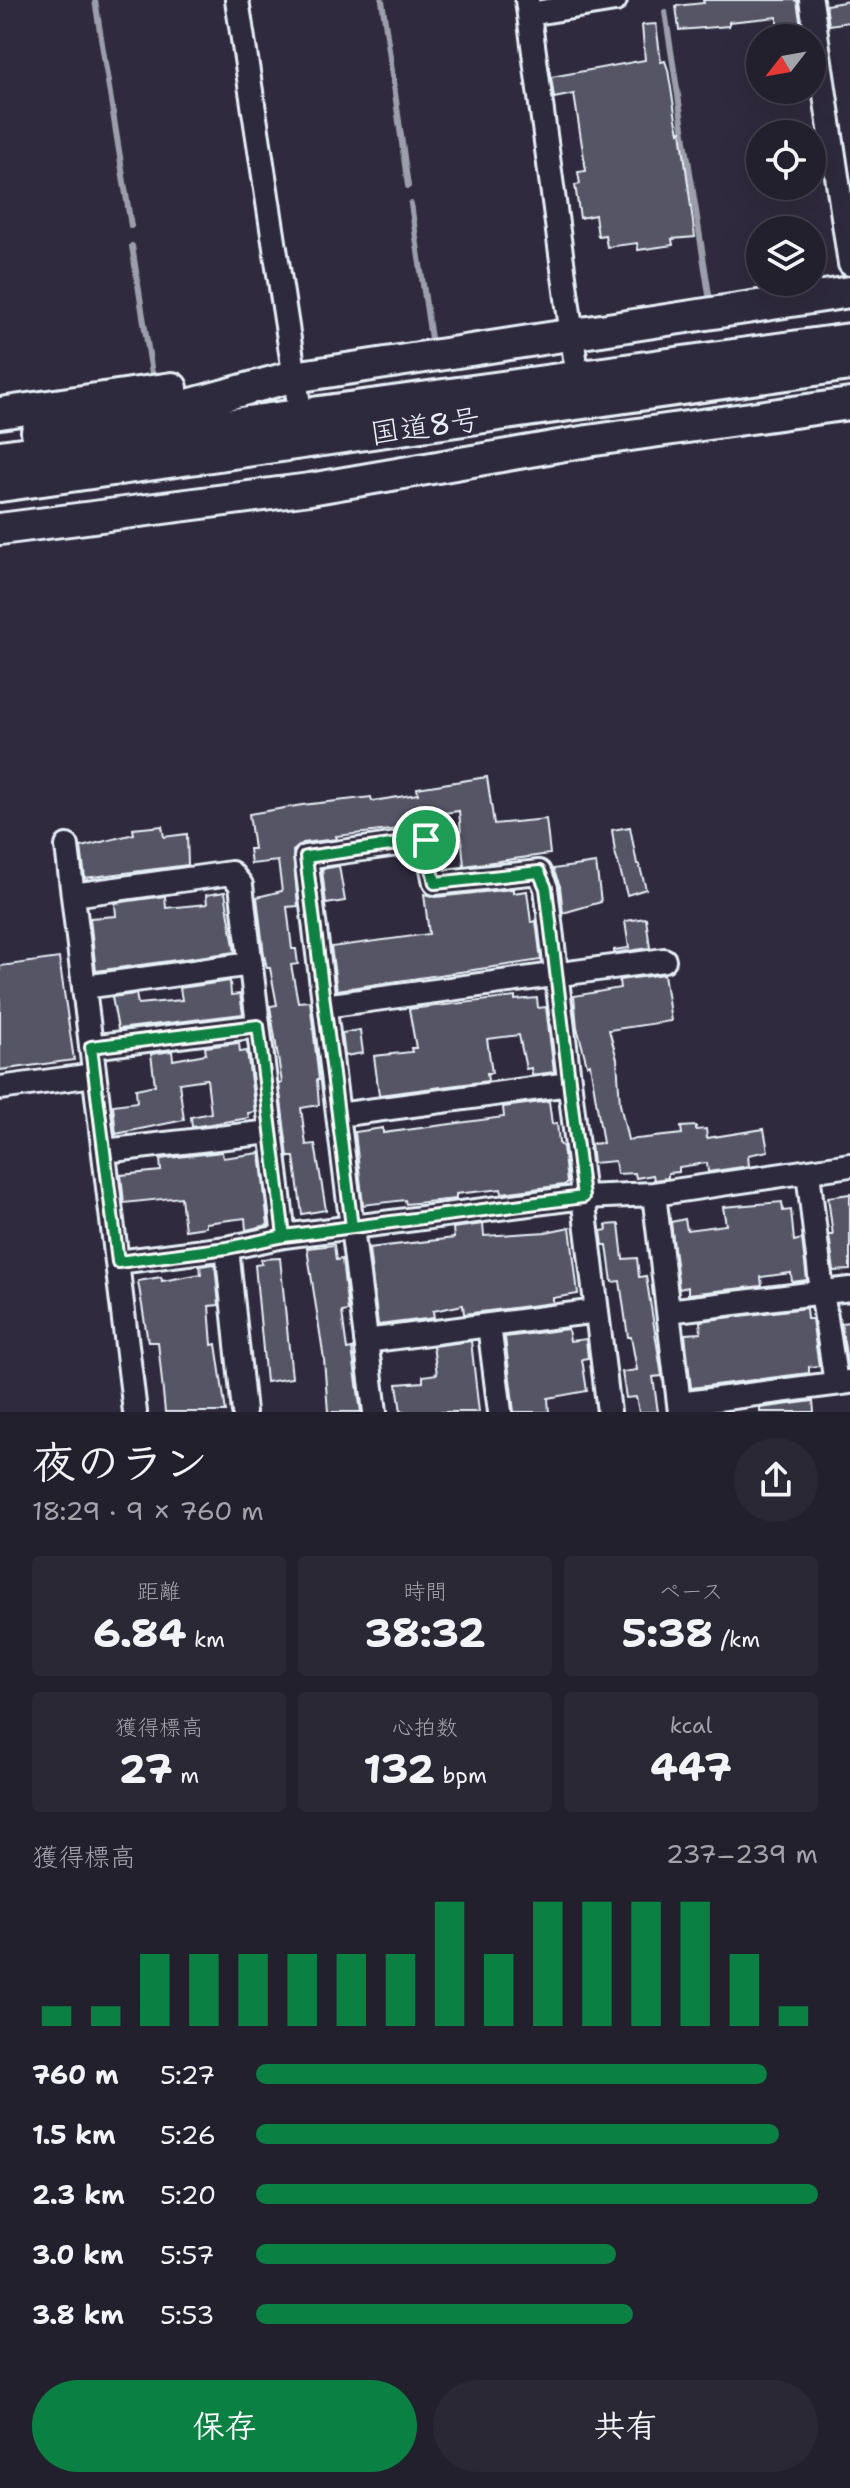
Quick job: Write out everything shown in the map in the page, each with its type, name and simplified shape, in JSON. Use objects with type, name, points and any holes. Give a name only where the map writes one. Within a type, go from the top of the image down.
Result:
[{"type":"highway","points":[[0,438],[293,384],[574,346],[850,292]]},
{"type":"highway","name":"国道8号","points":[[0,456],[850,339]]},
{"type":"highway","name":"国道8号","points":[[0,486],[850,365]]},
{"type":"highway","points":[[0,413],[245,377],[293,384]]},
{"type":"highway","points":[[0,529],[310,489],[587,431],[850,404]]},
{"type":"highway","points":[[0,509],[165,493],[335,471],[348,470],[365,478]]},
{"type":"street","points":[[237,0],[293,384]]},
{"type":"street","points":[[574,346],[528,7],[615,0]]},
{"type":"street","points":[[811,0],[850,264]]},
{"type":"street","points":[[375,1412],[306,857],[426,840],[435,883],[539,872],[546,888],[609,1412]]},
{"type":"street","points":[[67,846],[135,1412]]},
{"type":"street","points":[[73,895],[231,873],[241,885],[284,1236]]},
{"type":"street","points":[[324,1006],[664,960]]},
{"type":"street","points":[[84,987],[251,964]]},
{"type":"street","points":[[91,1047],[258,1026]]},
{"type":"street","points":[[0,1088],[94,1075]]},
{"type":"street","points":[[338,1115],[569,1084]]},
{"type":"street","points":[[104,1151],[271,1132]]},
{"type":"street","points":[[118,1262],[227,1248],[284,1236],[583,1197],[654,1194],[850,1165]]},
{"type":"street","points":[[654,1194],[680,1408],[843,1382],[822,1292],[808,1172]]},
{"type":"street","points":[[227,1248],[244,1412]]},
{"type":"street","points":[[668,1311],[850,1289]]},
{"type":"street","points":[[366,1341],[597,1311]]},
{"type":"street","points":[[489,1325],[500,1412]]},
{"type":"building","points":[[703,0],[794,0],[797,1],[801,24],[777,24],[777,17],[729,22],[729,26],[679,30],[676,6],[704,3]]},
{"type":"building","points":[[850,1],[850,22],[829,25],[826,5]]},
{"type":"building","points":[[656,24],[661,62],[665,61],[668,70],[681,131],[695,237],[672,239],[673,245],[638,250],[637,243],[607,247],[605,235],[598,236],[595,215],[580,218],[575,185],[580,184],[578,172],[586,171],[574,94],[554,98],[551,77],[645,60],[642,25]]},
{"type":"building","points":[[487,777],[494,824],[546,819],[550,854],[464,866],[459,811],[415,817],[417,827],[336,836],[337,839],[303,843],[293,851],[298,906],[287,907],[292,949],[296,949],[298,964],[291,965],[298,1002],[310,1001],[319,1080],[319,1105],[301,1108],[306,1145],[315,1144],[326,1210],[302,1214],[294,1157],[288,1157],[279,1084],[282,1083],[270,1006],[277,1005],[270,968],[267,968],[264,955],[257,897],[282,891],[278,861],[251,864],[249,849],[254,849],[249,814],[302,805],[371,797],[372,801],[418,794],[417,788]]},
{"type":"building","points":[[162,826],[164,837],[187,834],[188,865],[85,878],[81,847],[134,834],[133,829]]},
{"type":"building","points":[[630,827],[637,864],[646,889],[627,895],[612,830]]},
{"type":"building","points":[[596,863],[601,902],[563,913],[560,886],[553,869]]},
{"type":"building","points":[[339,866],[345,901],[326,904],[322,869]]},
{"type":"building","points":[[513,889],[513,893],[527,891],[531,922],[536,921],[541,960],[337,990],[331,947],[429,934],[424,894],[436,897]]},
{"type":"building","points":[[225,892],[235,952],[96,971],[90,918],[116,916],[115,903],[165,896],[166,908],[207,904],[206,895]]},
{"type":"building","points":[[646,918],[650,948],[614,953],[614,950],[629,948],[625,921]]},
{"type":"building","points":[[59,958],[74,1060],[0,1070],[0,966]]},
{"type":"building","points":[[664,974],[671,1021],[609,1030],[617,1059],[620,1104],[628,1140],[682,1134],[681,1127],[706,1129],[707,1138],[764,1129],[768,1151],[748,1155],[749,1166],[708,1172],[707,1163],[679,1167],[679,1172],[668,1173],[668,1178],[654,1180],[653,1175],[636,1178],[635,1173],[617,1174],[615,1161],[593,1163],[591,1144],[603,1143],[590,1064],[587,1065],[577,1027],[574,996],[620,988],[619,980]]},
{"type":"building","points":[[230,981],[231,995],[240,994],[243,1014],[118,1029],[112,997],[136,994],[138,1004],[182,1000],[180,988]]},
{"type":"building","points":[[515,997],[515,1000],[537,998],[538,1008],[546,1007],[554,1072],[532,1075],[531,1068],[526,1069],[519,1035],[487,1039],[492,1073],[487,1073],[488,1081],[379,1095],[374,1056],[412,1052],[411,1048],[416,1048],[409,1009]]},
{"type":"building","points":[[360,1030],[363,1053],[345,1056],[342,1033]]},
{"type":"building","points":[[239,1043],[240,1052],[247,1051],[255,1112],[248,1113],[249,1118],[192,1127],[191,1117],[211,1113],[207,1079],[179,1083],[184,1120],[116,1134],[113,1105],[137,1102],[136,1089],[155,1085],[151,1054],[172,1051],[173,1060],[206,1054],[205,1047]]},
{"type":"building","points":[[549,1101],[552,1124],[557,1123],[559,1143],[563,1147],[567,1183],[564,1185],[502,1193],[501,1189],[456,1194],[456,1199],[406,1204],[405,1200],[363,1205],[355,1132],[383,1128],[383,1133],[504,1117],[503,1107]]},
{"type":"building","points":[[222,1152],[223,1158],[260,1153],[268,1225],[246,1230],[245,1218],[206,1223],[206,1227],[185,1230],[181,1197],[124,1203],[121,1175],[161,1171],[160,1159]]},
{"type":"building","points":[[850,1194],[850,1270],[834,1271],[828,1197]]},
{"type":"building","points":[[782,1202],[783,1211],[791,1210],[794,1241],[802,1239],[807,1280],[792,1282],[791,1273],[761,1277],[762,1286],[688,1294],[688,1287],[679,1289],[671,1222],[685,1219],[687,1230],[726,1225],[723,1207]]},
{"type":"building","points":[[483,1224],[484,1236],[546,1232],[570,1227],[578,1294],[553,1298],[553,1303],[464,1314],[463,1305],[433,1311],[434,1318],[378,1325],[369,1248],[454,1238],[453,1228]]},
{"type":"building","points":[[619,1224],[623,1259],[637,1258],[639,1277],[646,1276],[662,1376],[653,1377],[658,1412],[639,1412],[636,1397],[626,1398],[622,1372],[637,1370],[631,1337],[628,1337],[620,1281],[612,1282],[607,1245],[603,1245],[601,1231],[607,1230],[606,1225]]},
{"type":"building","points":[[334,1245],[336,1260],[342,1259],[348,1311],[342,1312],[347,1350],[352,1349],[361,1412],[328,1412],[324,1359],[307,1248]]},
{"type":"building","points":[[280,1258],[292,1378],[266,1382],[255,1265],[262,1264],[261,1259]]},
{"type":"building","points":[[215,1264],[219,1305],[209,1306],[212,1345],[216,1344],[226,1412],[165,1412],[158,1342],[148,1342],[138,1281],[161,1277],[162,1281],[201,1274],[200,1266]]},
{"type":"building","points":[[806,1308],[807,1319],[812,1319],[819,1366],[809,1367],[809,1373],[691,1388],[685,1334],[701,1333],[700,1321]]},
{"type":"building","points":[[850,1322],[850,1368],[848,1368],[841,1323]]},
{"type":"building","points":[[568,1329],[570,1341],[586,1339],[588,1358],[582,1359],[587,1391],[548,1398],[549,1412],[514,1412],[505,1337]]},
{"type":"building","points":[[471,1341],[479,1412],[401,1412],[397,1384],[423,1382],[423,1376],[437,1374],[433,1346]]},
{"type":"building","points":[[813,1401],[814,1412],[760,1412],[760,1408]]},
{"type":"waterway","points":[[95,0],[131,226]]},
{"type":"waterway","points":[[382,0],[408,186]]},
{"type":"waterway","points":[[665,12],[710,301]]},
{"type":"waterway","points":[[411,204],[432,345]]},
{"type":"waterway","points":[[132,246],[153,380]]},
{"type":"route","points":[[426,840],[306,857],[352,1227],[284,1236],[258,1026],[91,1047],[118,1262],[227,1248],[284,1236],[583,1197],[546,888],[539,872],[435,883],[426,840]]}]
